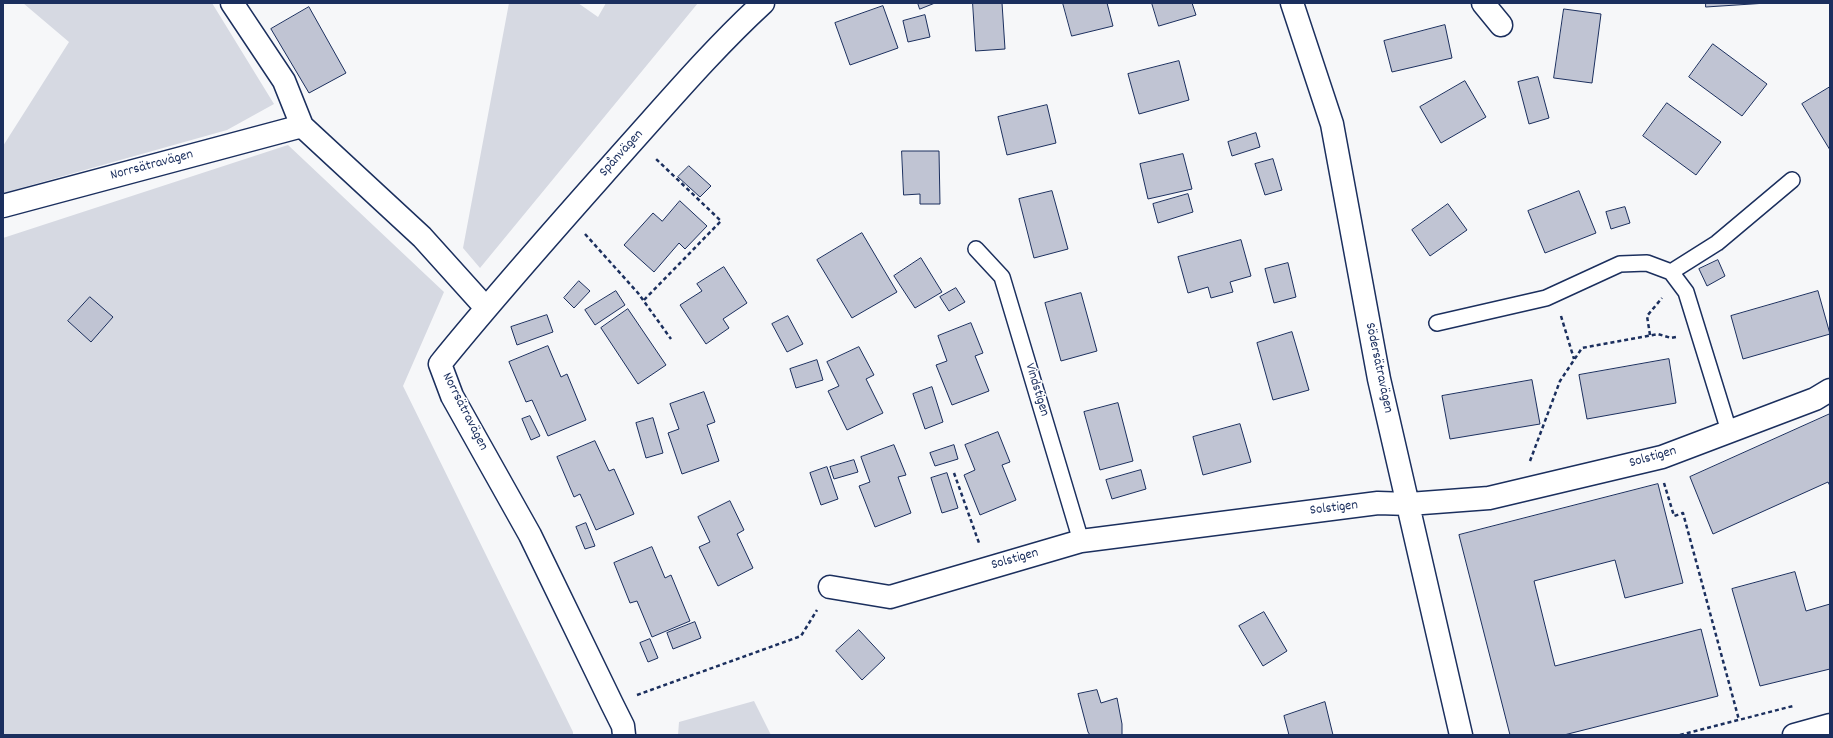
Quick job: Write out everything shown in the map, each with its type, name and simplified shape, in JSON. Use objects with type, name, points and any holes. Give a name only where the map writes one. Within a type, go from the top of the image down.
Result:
[{"type":"street","points":[[232,3],[284,81],[302,126],[422,237],[486,308]]},
{"type":"street","name":"Spånvägen","points":[[486,308],[683,85],[741,23],[763,3]]},
{"type":"street","name":"Södersätravägen","points":[[1292,3],[1332,124],[1378,379],[1409,504],[1461,735]]},
{"type":"street","points":[[1484,3],[1501,25]]},
{"type":"street","name":"Norrsätravägen","points":[[3,206],[302,126]]},
{"type":"street","name":"Norrsätravägen","points":[[486,308],[440,364],[452,396],[530,536],[623,726],[624,735]]},
{"type":"street","name":"Solstigen","points":[[830,586],[890,597],[1082,541],[1378,504],[1409,504],[1490,498],[1662,457],[1815,399],[1830,390]]},
{"type":"street","points":[[1794,735],[1830,725]]},
{"type":"lane","points":[[1674,276],[1717,243],[1792,180]]},
{"type":"lane","name":"Vindstigen","points":[[976,249],[1002,277],[1082,541]]},
{"type":"lane","points":[[1437,323],[1546,298],[1620,264],[1647,262],[1674,276],[1686,292],[1729,431]]},
{"type":"path","points":[[644,300],[721,221],[658,161]]},
{"type":"path","points":[[602,251],[644,300],[671,339]]},
{"type":"path","points":[[1650,335],[1647,316],[1674,276]]},
{"type":"path","points":[[1563,322],[1574,360]]},
{"type":"path","points":[[1518,491],[1560,381],[1582,348],[1658,334],[1671,338],[1698,331]]},
{"type":"path","points":[[954,473],[988,568]]},
{"type":"path","points":[[1662,478],[1674,516],[1683,513],[1740,720]]},
{"type":"path","points":[[612,704],[801,636],[830,586]]},
{"type":"path","points":[[1680,735],[1800,704]]},
{"type":"shaded area","points":[[23,3],[212,3],[274,104],[227,130],[3,193],[3,146],[69,42]]},
{"type":"shaded area","points":[[509,3],[578,3],[598,17],[606,3],[698,3],[480,268],[463,248]]},
{"type":"shaded area","points":[[288,145],[444,292],[403,386],[573,732],[573,735],[3,735],[3,238]]},
{"type":"shaded area","points":[[754,701],[771,735],[678,735],[679,722]]},
{"type":"building","points":[[918,3],[935,3],[920,9]]},
{"type":"building","points":[[973,3],[1002,3],[1005,49],[976,51]]},
{"type":"building","points":[[1063,3],[1107,3],[1113,26],[1072,36]]},
{"type":"building","points":[[1152,3],[1192,3],[1196,15],[1159,26]]},
{"type":"building","points":[[1706,3],[1767,3],[1706,7]]},
{"type":"building","points":[[883,6],[898,48],[850,65],[835,23]]},
{"type":"building","points":[[309,7],[346,73],[309,93],[271,29]]},
{"type":"building","points":[[1564,9],[1601,14],[1592,83],[1554,78]]},
{"type":"building","points":[[925,15],[930,37],[908,42],[903,21]]},
{"type":"building","points":[[1445,25],[1452,58],[1392,72],[1384,41]]},
{"type":"building","points":[[1713,44],[1767,84],[1742,116],[1689,77]]},
{"type":"building","points":[[1179,61],[1189,100],[1139,114],[1128,74]]},
{"type":"building","points":[[1538,77],[1549,118],[1529,124],[1518,82]]},
{"type":"building","points":[[1465,81],[1486,117],[1441,143],[1420,107]]},
{"type":"building","points":[[1830,87],[1830,150],[1802,104]]},
{"type":"building","points":[[1667,103],[1721,142],[1696,175],[1643,136]]},
{"type":"building","points":[[1047,105],[1056,143],[1007,155],[998,117]]},
{"type":"building","points":[[1256,133],[1260,147],[1232,156],[1228,142]]},
{"type":"building","points":[[902,151],[939,151],[940,204],[920,204],[920,194],[904,195]]},
{"type":"building","points":[[1183,154],[1192,189],[1148,199],[1140,164]]},
{"type":"building","points":[[1273,159],[1282,190],[1265,195],[1255,164]]},
{"type":"building","points":[[689,166],[711,186],[700,197],[678,177]]},
{"type":"building","points":[[1052,191],[1068,249],[1034,258],[1019,199]]},
{"type":"building","points":[[1579,191],[1596,233],[1545,253],[1528,211]]},
{"type":"building","points":[[1188,194],[1193,212],[1158,223],[1153,204]]},
{"type":"building","points":[[680,201],[707,226],[685,249],[679,243],[654,272],[624,245],[653,213],[662,221]]},
{"type":"building","points":[[1448,204],[1467,230],[1430,256],[1412,230]]},
{"type":"building","points":[[1625,207],[1630,223],[1611,229],[1606,212]]},
{"type":"building","points":[[862,233],[897,292],[852,318],[817,260]]},
{"type":"building","points":[[1241,240],[1251,276],[1230,282],[1233,292],[1211,298],[1208,287],[1188,293],[1178,257]]},
{"type":"building","points":[[921,258],[942,292],[915,308],[894,276]]},
{"type":"building","points":[[1718,260],[1725,276],[1707,286],[1699,269]]},
{"type":"building","points":[[1288,263],[1296,297],[1274,303],[1265,269]]},
{"type":"building","points":[[724,267],[747,303],[723,319],[729,328],[706,344],[680,305],[702,291],[697,284]]},
{"type":"building","points":[[579,281],[590,291],[574,308],[564,298]]},
{"type":"building","points":[[956,288],[965,302],[949,311],[940,297]]},
{"type":"building","points":[[616,291],[625,305],[595,325],[585,310]]},
{"type":"building","points":[[1818,291],[1830,334],[1743,359],[1731,316]]},
{"type":"building","points":[[1081,293],[1097,351],[1061,361],[1045,303]]},
{"type":"building","points":[[90,297],[113,317],[91,342],[68,321]]},
{"type":"building","points":[[628,309],[666,365],[638,384],[601,328]]},
{"type":"building","points":[[547,315],[553,332],[517,345],[511,327]]},
{"type":"building","points":[[788,316],[803,344],[787,352],[772,324]]},
{"type":"building","points":[[971,323],[983,353],[975,356],[989,391],[952,405],[936,365],[947,361],[938,336]]},
{"type":"building","points":[[1292,332],[1309,390],[1273,400],[1257,343]]},
{"type":"building","points":[[548,346],[561,377],[567,374],[586,420],[548,436],[532,400],[526,402],[509,362]]},
{"type":"building","points":[[859,347],[874,375],[866,379],[883,413],[847,430],[828,391],[839,386],[827,362]]},
{"type":"building","points":[[1669,359],[1676,403],[1587,419],[1579,375]]},
{"type":"building","points":[[817,360],[823,380],[796,388],[790,369]]},
{"type":"building","points":[[1532,380],[1540,424],[1450,439],[1442,396]]},
{"type":"building","points":[[932,387],[943,422],[925,429],[913,394]]},
{"type":"building","points":[[704,392],[715,422],[707,425],[719,461],[682,474],[668,433],[679,429],[670,404]]},
{"type":"building","points":[[1118,403],[1133,461],[1100,470],[1084,412]]},
{"type":"building","points":[[1830,414],[1830,486],[1828,482],[1713,534],[1690,477]]},
{"type":"building","points":[[530,416],[540,436],[531,440],[522,419]]},
{"type":"building","points":[[653,418],[663,453],[646,458],[636,423]]},
{"type":"building","points":[[1240,424],[1251,462],[1203,475],[1193,437]]},
{"type":"building","points":[[998,432],[1010,462],[1002,465],[1016,500],[980,515],[964,475],[975,470],[965,445]]},
{"type":"building","points":[[595,441],[609,471],[614,469],[634,514],[596,530],[580,494],[574,497],[557,457]]},
{"type":"building","points":[[894,445],[906,475],[898,477],[911,513],[875,527],[859,486],[870,482],[861,457]]},
{"type":"building","points":[[954,445],[958,459],[935,466],[930,453]]},
{"type":"building","points":[[854,460],[858,472],[834,479],[830,467]]},
{"type":"building","points":[[827,467],[838,499],[821,505],[810,473]]},
{"type":"building","points":[[1141,470],[1146,489],[1112,499],[1106,480]]},
{"type":"building","points":[[947,473],[958,508],[942,513],[931,478]]},
{"type":"building","points":[[1658,484],[1683,583],[1625,598],[1615,560],[1534,581],[1555,666],[1701,629],[1718,696],[1564,735],[1510,735],[1459,535]]},
{"type":"building","points":[[730,501],[744,530],[737,534],[753,568],[718,586],[699,547],[710,542],[698,517]]},
{"type":"building","points":[[586,523],[595,546],[585,549],[576,527]]},
{"type":"building","points":[[652,547],[665,578],[671,575],[690,621],[652,637],[637,601],[630,603],[614,563]]},
{"type":"building","points":[[1795,572],[1806,611],[1830,604],[1830,669],[1760,686],[1732,589]]},
{"type":"building","points":[[1264,612],[1287,651],[1263,666],[1239,626]]},
{"type":"building","points":[[695,622],[701,638],[673,649],[667,633]]},
{"type":"building","points":[[859,630],[885,658],[862,680],[836,651]]},
{"type":"building","points":[[650,639],[658,658],[648,662],[640,643]]},
{"type":"building","points":[[1097,690],[1101,703],[1117,698],[1122,724],[1122,735],[1090,735],[1088,732],[1078,694]]},
{"type":"building","points":[[1325,702],[1333,735],[1289,735],[1284,716]]}]
